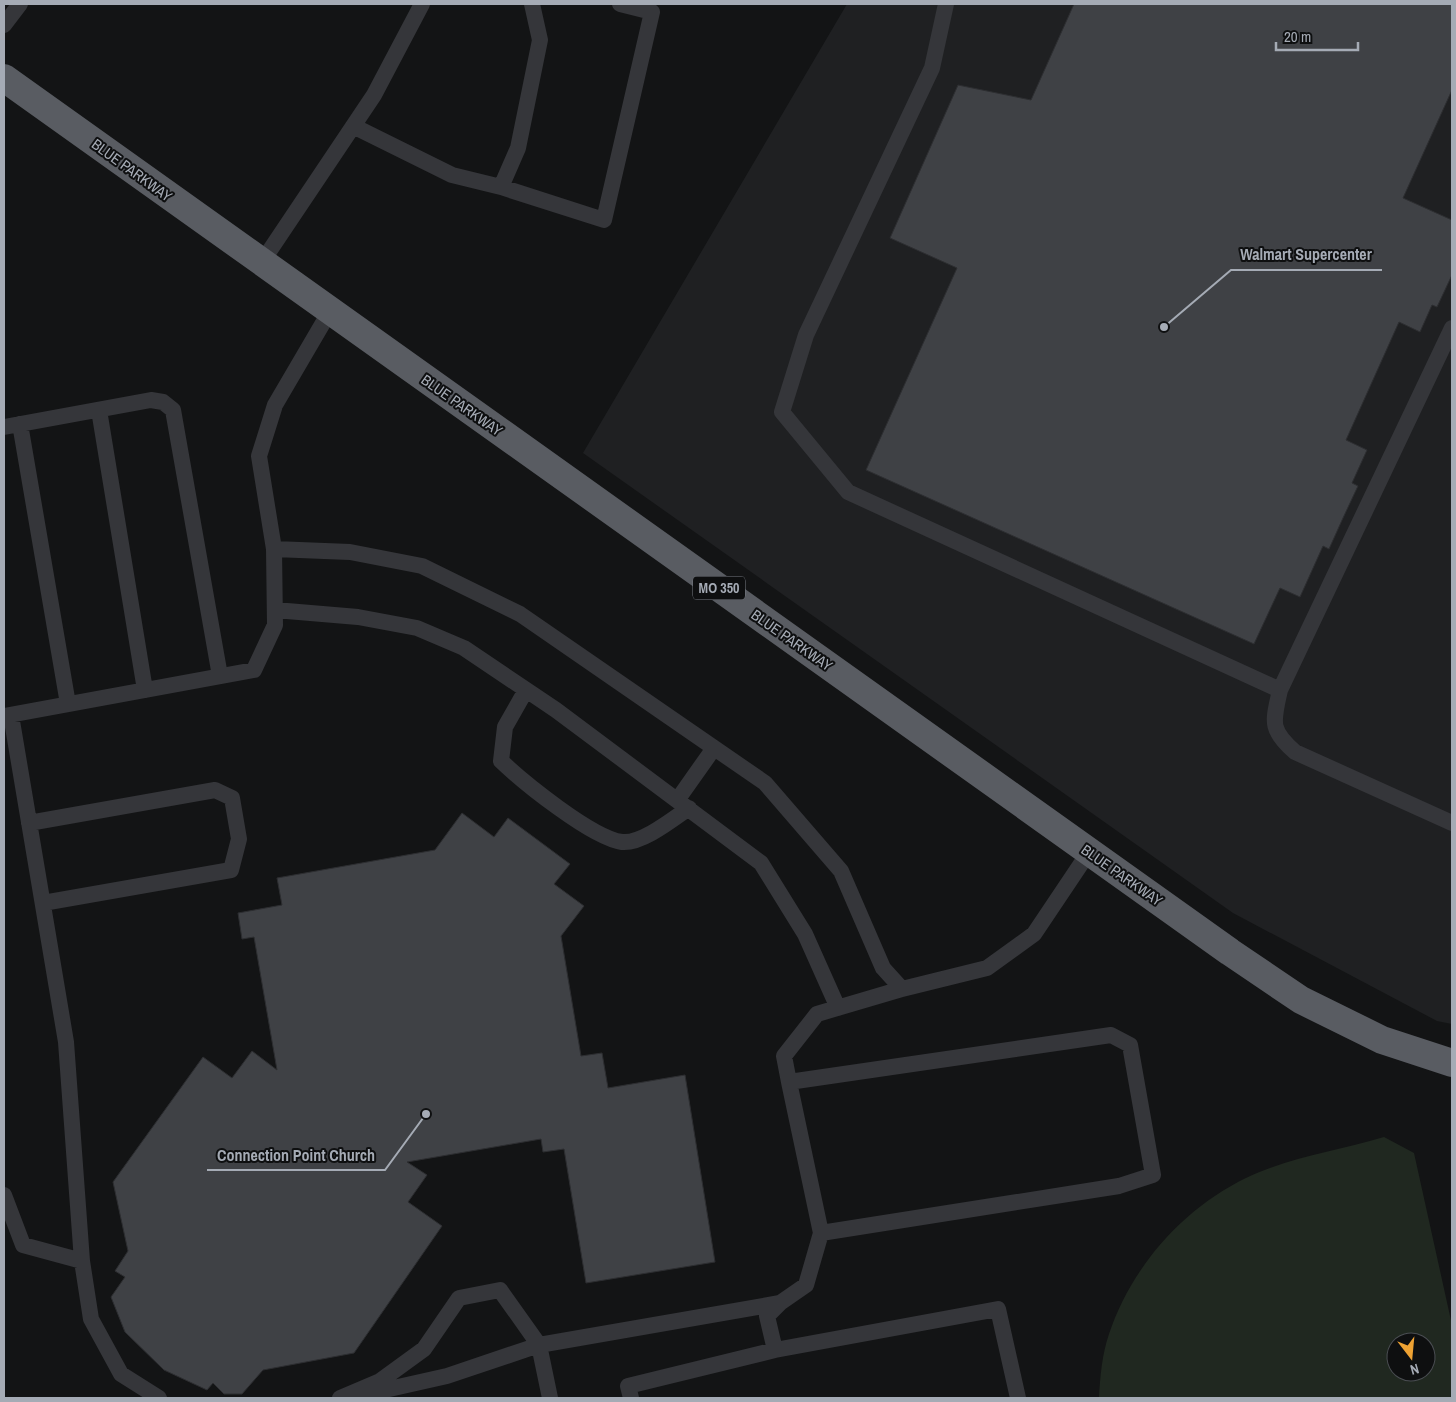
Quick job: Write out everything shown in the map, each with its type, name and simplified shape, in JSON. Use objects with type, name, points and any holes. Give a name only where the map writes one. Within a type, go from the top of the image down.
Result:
[{"type":"highway","name":"BLUE PARKWAY","points":[[4,78],[1089,852],[1301,1000],[1382,1040],[1452,1064]]},
{"type":"lane","points":[[4,25],[20,4]]},
{"type":"lane","points":[[262,262],[374,95],[422,4]]},
{"type":"lane","points":[[501,187],[518,148],[540,40],[532,4]]},
{"type":"lane","points":[[353,126],[452,175],[501,187],[604,220],[652,12],[620,4]]},
{"type":"lane","points":[[946,4],[932,68],[806,335],[782,412],[848,492],[1280,690]]},
{"type":"lane","points":[[159,1398],[121,1374],[92,1319],[82,1261],[66,1042],[29,823],[7,715],[254,670],[275,625],[274,550],[259,456],[275,405],[330,311]]},
{"type":"lane","points":[[1452,328],[1280,690],[1274,718],[1279,738],[1295,752],[1452,823]]},
{"type":"lane","points":[[68,704],[12,425],[151,400],[163,402],[173,410],[220,676]]},
{"type":"lane","points":[[99,410],[145,690]]},
{"type":"lane","points":[[274,550],[350,552],[422,566],[520,614],[765,783],[841,871],[883,968],[902,989],[905,988]]},
{"type":"lane","points":[[275,610],[358,617],[417,628],[464,648],[526,690],[684,804],[761,863],[805,934],[838,1008]]},
{"type":"lane","points":[[526,690],[505,727],[501,761],[524,783],[593,830],[622,842],[650,835],[684,804],[714,748]]},
{"type":"lane","points":[[29,823],[215,790],[232,798],[239,839],[231,870],[43,903]]},
{"type":"lane","points":[[775,1350],[767,1316],[780,1303],[806,1285],[821,1233],[784,1056],[817,1014],[905,988],[987,968],[1034,934],[1089,852]]},
{"type":"lane","points":[[789,1082],[1111,1035],[1130,1045],[1153,1175],[1119,1186],[821,1233]]},
{"type":"lane","points":[[4,1195],[23,1245],[82,1261]]},
{"type":"lane","points":[[340,1398],[380,1380],[424,1349],[460,1298],[500,1290],[539,1346],[550,1398]]},
{"type":"lane","points":[[349,1398],[447,1376],[539,1346],[780,1303]]},
{"type":"lane","points":[[631,1398],[628,1386],[775,1350],[998,1309],[1018,1398]]},
{"type":"shaded area","points":[[847,4],[1452,4],[1452,1024],[1437,1021],[1233,913],[583,453]]},
{"type":"shaded area","points":[[1384,1137],[1414,1153],[1452,1325],[1452,1398],[1099,1398],[1101,1374],[1109,1334],[1131,1286],[1145,1264],[1162,1243],[1201,1206],[1223,1191],[1246,1178],[1296,1159]]},
{"type":"building","points":[[1074,4],[1452,4],[1452,90],[1403,198],[1452,220],[1452,275],[1437,307],[1432,305],[1420,332],[1399,322],[1346,440],[1367,450],[1352,483],[1358,486],[1329,549],[1323,546],[1300,597],[1280,588],[1254,644],[866,470],[957,268],[890,238],[958,85],[1031,100]]},
{"type":"building","points":[[462,813],[494,837],[508,818],[570,864],[554,884],[584,906],[561,936],[581,1056],[602,1053],[608,1088],[685,1075],[715,1262],[586,1283],[564,1149],[543,1152],[541,1139],[407,1162],[427,1175],[408,1202],[442,1226],[354,1353],[263,1370],[242,1394],[224,1394],[213,1383],[207,1390],[164,1370],[125,1332],[111,1297],[125,1277],[115,1271],[128,1251],[113,1182],[203,1057],[232,1078],[252,1051],[277,1070],[254,937],[242,939],[238,913],[282,905],[277,878],[435,850]]},
{"type":"place","name":"Walmart Supercenter","points":[[1164,327]]},
{"type":"place","name":"Connection Point Church","points":[[426,1114]]}]
